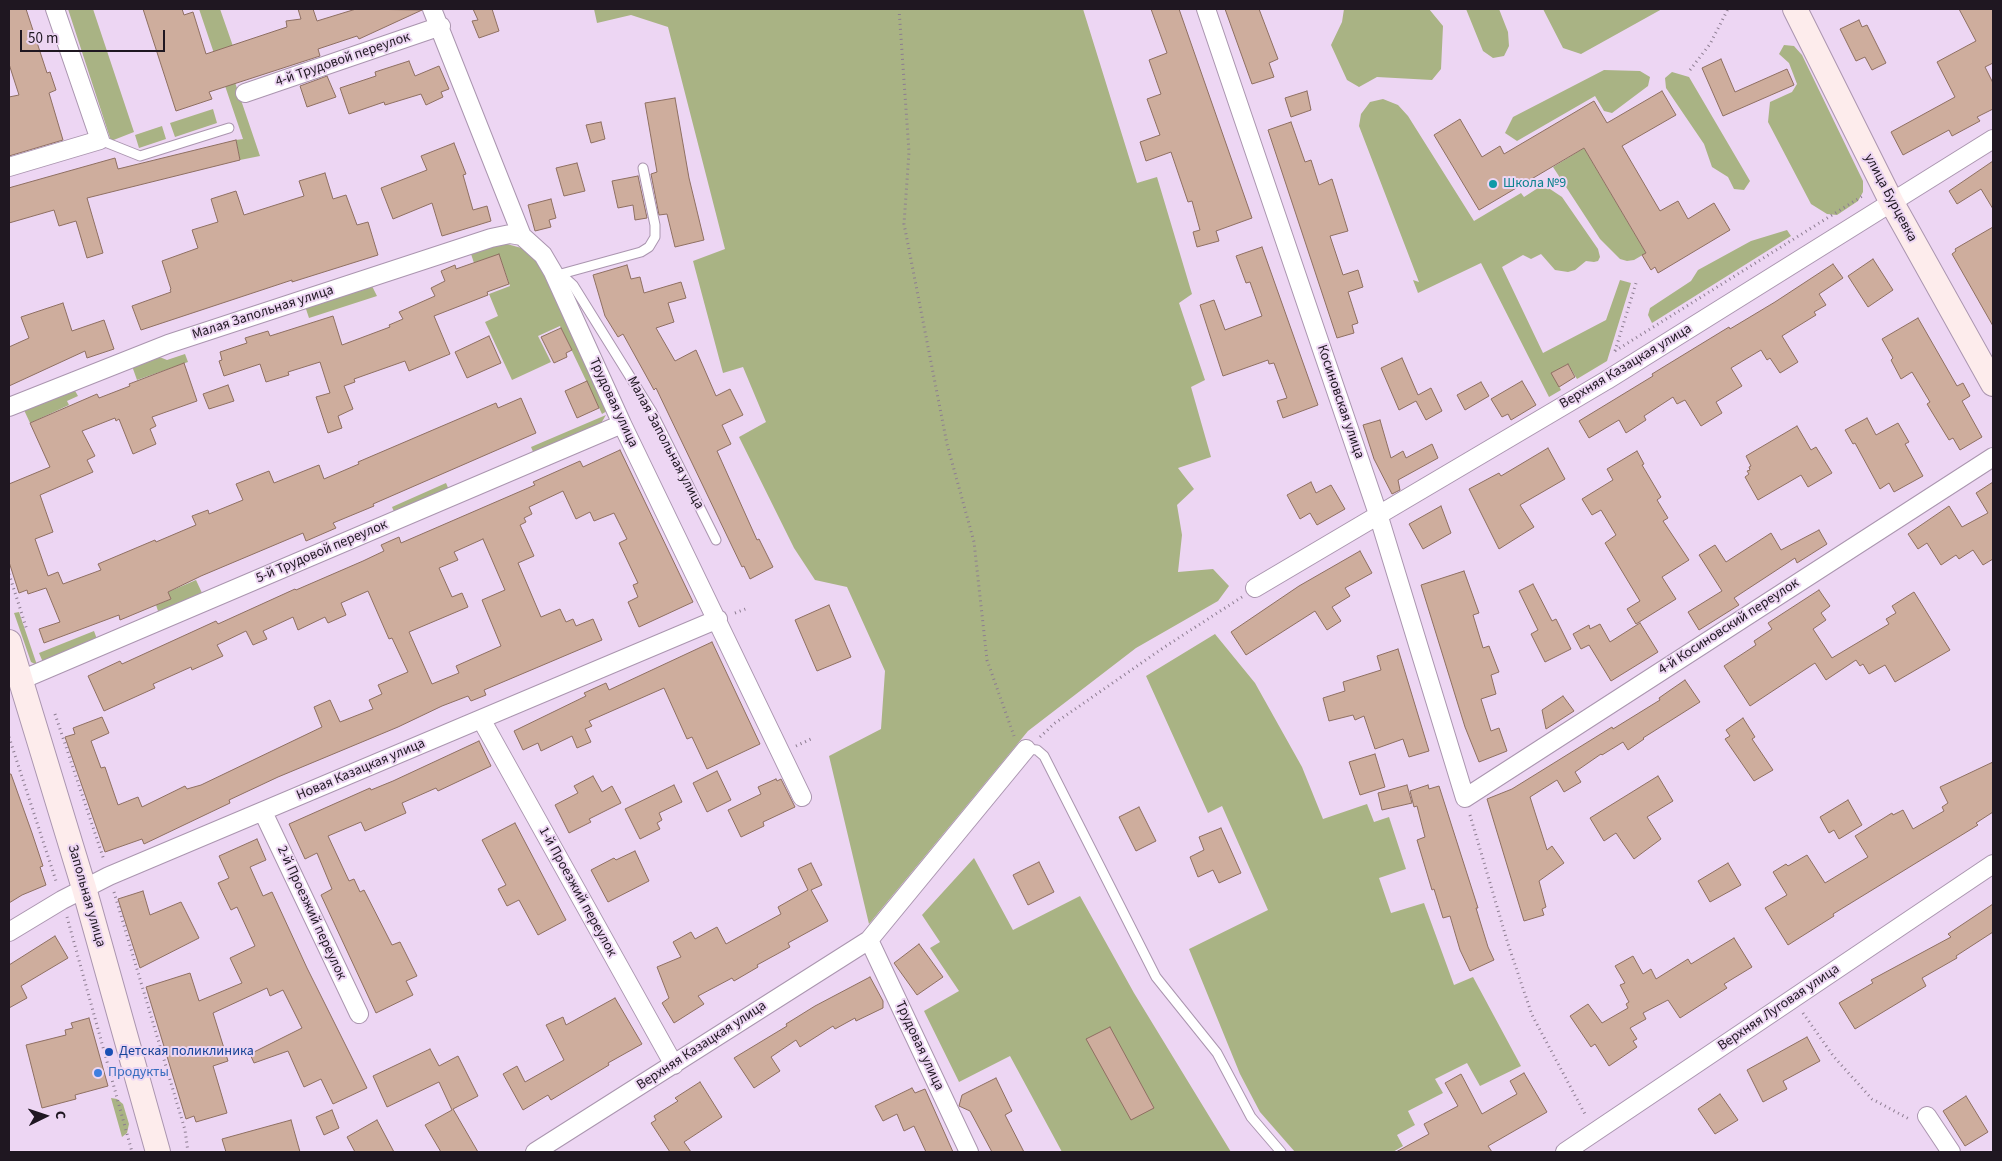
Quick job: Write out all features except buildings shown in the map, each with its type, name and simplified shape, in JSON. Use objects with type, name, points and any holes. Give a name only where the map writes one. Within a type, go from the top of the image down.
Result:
[{"type":"main road","name":"улица Бурцевка","points":[[1794,9],[1887,194],[1993,384]]},
{"type":"main road","name":"Запольная улица","points":[[9,642],[84,888],[158,1152]]},
{"type":"street","points":[[9,167],[100,140],[55,9]]},
{"type":"street","name":"Трудовая улица","points":[[432,9],[441,26],[522,236],[533,244],[557,273],[622,424],[723,618],[802,797]]},
{"type":"street","name":"Косиновская улица","points":[[1206,9],[1378,514],[1465,798]]},
{"type":"street","name":"4-й Трудовой переулок","points":[[244,93],[441,26]]},
{"type":"street","name":"Верхняя Казацкая улица","points":[[1255,588],[1607,380],[1887,194],[1993,139]]},
{"type":"street","name":"Малая Запольная улица","points":[[9,407],[177,341],[491,238],[510,234],[522,236]]},
{"type":"street","name":"5-й Трудовой переулок","points":[[21,680],[622,424]]},
{"type":"street","name":"4-й Косиновский переулок","points":[[1465,798],[1993,457]]},
{"type":"street","name":"Новая Казацкая улица","points":[[9,932],[84,888],[723,618]]},
{"type":"street","name":"1-й Проезжий переулок","points":[[481,719],[674,1065]]},
{"type":"street","name":"Верхняя Казацкая улица","points":[[535,1152],[869,940],[1023,752]]},
{"type":"street","name":"2-й Проезжий переулок","points":[[263,812],[359,1014]]},
{"type":"street","name":"Верхняя Луговая улица","points":[[1565,1152],[1993,864]]},
{"type":"street","name":"Трудовая улица","points":[[869,940],[969,1152]]},
{"type":"street","points":[[1927,1116],[1951,1152]]},
{"type":"lane","points":[[100,140],[140,156],[230,128]]},
{"type":"lane","points":[[557,273],[641,252],[649,247],[655,237],[655,225],[643,168]]},
{"type":"lane","name":"Малая Запольная улица","points":[[557,273],[573,285],[652,412],[716,540]]},
{"type":"lane","points":[[1023,752],[1037,750],[1044,756],[1156,977],[1217,1053],[1251,1117],[1281,1152]]},
{"type":"path","points":[[899,9],[909,152],[904,224],[947,444],[974,542],[987,660],[1023,752],[1055,723],[1163,648],[1255,588]]},
{"type":"path","points":[[1690,70],[1710,44],[1728,9]]},
{"type":"path","points":[[1615,351],[1887,194]]},
{"type":"path","points":[[1607,380],[1637,280]]},
{"type":"path","points":[[723,618],[748,608]]},
{"type":"path","points":[[9,737],[62,900],[132,1152]]},
{"type":"path","points":[[793,748],[811,739]]},
{"type":"path","points":[[1465,798],[1508,944],[1532,1016],[1595,1131]]},
{"type":"path","points":[[1793,998],[1834,1057],[1872,1099],[1914,1122],[1927,1116]]},
{"type":"green space","points":[[68,9],[93,9],[134,132],[111,141]]},
{"type":"green space","points":[[199,9],[220,9],[234,49],[225,53],[260,156],[240,160],[236,140],[243,139]]},
{"type":"green space","points":[[594,9],[1083,9],[1137,183],[1157,177],[1192,294],[1179,303],[1205,380],[1191,387],[1211,457],[1178,468],[1194,489],[1177,505],[1182,535],[1178,572],[1213,569],[1229,586],[1218,601],[1136,648],[1028,731],[869,924],[829,756],[881,729],[885,671],[847,587],[815,580],[794,548],[739,437],[766,422],[743,367],[723,373],[693,261],[725,249],[668,27],[631,15],[597,23]]},
{"type":"green space","points":[[1344,9],[1429,9],[1443,26],[1441,69],[1432,80],[1377,77],[1359,87],[1347,80],[1331,45],[1342,22]]},
{"type":"green space","points":[[1466,9],[1499,9],[1508,32],[1509,46],[1504,56],[1493,58],[1483,51]]},
{"type":"green space","points":[[1543,9],[1662,9],[1581,54],[1563,48]]},
{"type":"green space","points":[[1784,45],[1794,46],[1802,55],[1863,181],[1863,192],[1858,201],[1837,215],[1827,214],[1811,204],[1768,122],[1770,102],[1792,92],[1797,84],[1789,63],[1779,54]]},
{"type":"green space","points":[[1604,70],[1640,71],[1650,77],[1648,86],[1612,113],[1604,111],[1595,96],[1517,141],[1505,133],[1513,117]]},
{"type":"green space","points":[[1672,72],[1689,77],[1750,181],[1744,190],[1734,189],[1728,177],[1712,167],[1704,144],[1666,88],[1665,78]]},
{"type":"green space","points":[[1383,99],[1398,105],[1408,116],[1474,221],[1521,193],[1524,197],[1538,188],[1550,189],[1562,197],[1598,249],[1600,257],[1598,261],[1586,261],[1575,270],[1568,272],[1555,270],[1541,254],[1531,259],[1523,255],[1502,267],[1543,353],[1606,320],[1620,280],[1631,283],[1607,361],[1577,379],[1568,364],[1552,373],[1561,390],[1549,397],[1481,263],[1418,293],[1413,280],[1419,282],[1359,126],[1361,114],[1370,102]]},
{"type":"green space","points":[[213,109],[217,123],[175,137],[170,123]]},
{"type":"green space","points":[[162,126],[166,139],[139,148],[135,135]]},
{"type":"green space","points":[[1584,148],[1646,253],[1634,260],[1620,259],[1600,239],[1553,167]]},
{"type":"green space","points":[[1787,230],[1791,236],[1652,323],[1648,315],[1650,308],[1691,281],[1698,270],[1751,241]]},
{"type":"green space","points":[[507,244],[525,249],[540,261],[607,411],[602,414],[560,326],[538,336],[551,362],[512,380],[485,322],[498,316],[489,294],[510,286],[499,255],[474,263],[471,254],[497,245]]},
{"type":"green space","points":[[371,284],[377,296],[309,318],[305,306]]},
{"type":"green space","points":[[185,354],[188,362],[137,380],[132,366],[157,356],[167,360]]},
{"type":"green space","points":[[74,389],[78,396],[67,401],[69,405],[30,423],[24,410]]},
{"type":"green space","points":[[606,415],[600,425],[534,454],[531,447]]},
{"type":"green space","points":[[446,483],[449,490],[395,514],[392,507]]},
{"type":"green space","points":[[196,580],[202,593],[200,600],[160,617],[156,605],[171,599],[168,592]]},
{"type":"green space","points":[[19,612],[37,665],[31,662],[14,613]]},
{"type":"green space","points":[[94,631],[98,642],[46,662],[42,660],[39,653]]},
{"type":"green space","points":[[1215,634],[1255,683],[1302,767],[1323,819],[1367,804],[1374,822],[1389,817],[1406,869],[1379,878],[1391,913],[1424,903],[1454,985],[1473,977],[1521,1066],[1480,1086],[1467,1063],[1435,1079],[1443,1093],[1408,1111],[1415,1125],[1397,1135],[1403,1146],[1393,1152],[1295,1152],[1260,1112],[1240,1074],[1189,949],[1268,910],[1222,806],[1208,813],[1146,676]]},
{"type":"green space","points":[[974,858],[1013,930],[1080,896],[1134,993],[1231,1152],[1062,1152],[1010,1056],[959,1082],[924,1011],[959,991],[930,948],[940,942],[922,915]]},
{"type":"green space","points":[[111,1098],[117,1099],[123,1104],[129,1124],[127,1133],[122,1137]]},
{"type":"place","name":"Школа №9","points":[[1493,184]]},
{"type":"place","name":"Детская поликлиника","points":[[109,1052]]},
{"type":"place","name":"Продукты","points":[[98,1073]]}]
